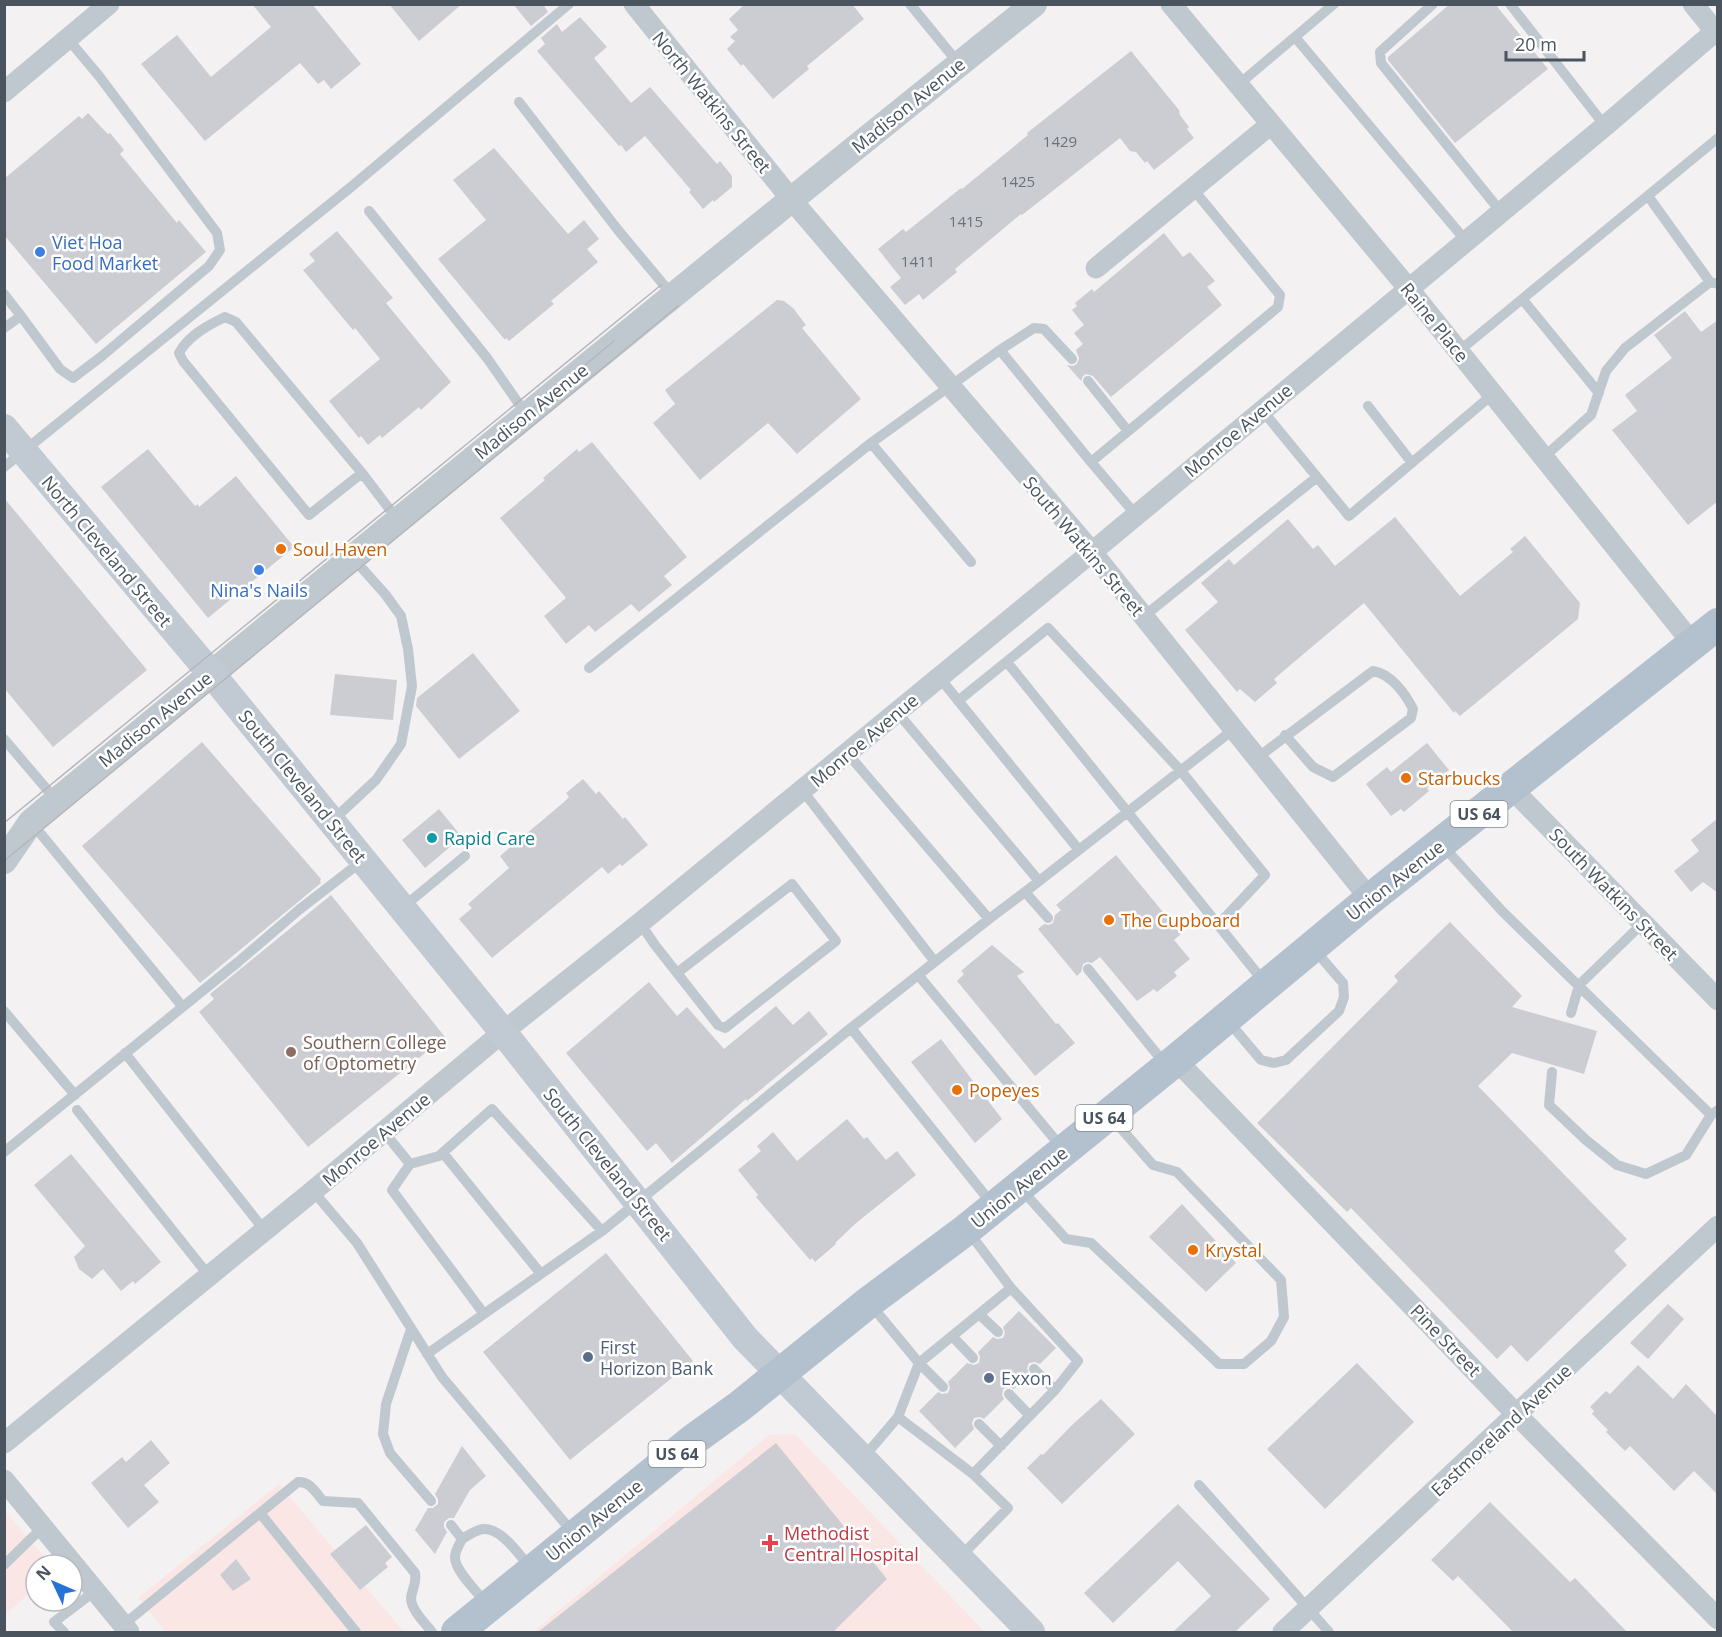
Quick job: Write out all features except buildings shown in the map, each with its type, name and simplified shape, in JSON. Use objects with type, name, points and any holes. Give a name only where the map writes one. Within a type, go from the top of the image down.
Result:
[{"type":"main road","name":"North Cleveland Street","points":[[4,428],[14,459],[211,674]]},
{"type":"main road","name":"Union Avenue","points":[[457,1632],[693,1440],[869,1302],[967,1229],[1370,899],[1711,631]]},
{"type":"main road","name":"South Cleveland Street","points":[[211,674],[503,1032],[745,1338],[1031,1632]]},
{"type":"street","name":"North Watkins Street","points":[[634,4],[791,199]]},
{"type":"street","name":"Madison Avenue","points":[[4,861],[31,822],[56,801],[397,519],[1034,4]]},
{"type":"street","name":"Raine Place","points":[[1171,4],[1408,288],[1544,457],[1711,631]]},
{"type":"street","points":[[1692,4],[1717,32]]},
{"type":"street","points":[[4,92],[68,39],[98,8]]},
{"type":"street","name":"Monroe Avenue","points":[[4,1443],[265,1231],[503,1032],[848,754],[1717,32]]},
{"type":"street","points":[[1096,268],[1271,124]]},
{"type":"street","name":"South Watkins Street","points":[[791,199],[1092,552],[1370,899]]},
{"type":"street","name":"South Watkins Street","points":[[1511,788],[1718,1000]]},
{"type":"street","name":"Madison Avenue","points":[[4,831],[31,822]]},
{"type":"street","name":"Pine Street","points":[[1172,1063],[1718,1619]]},
{"type":"street","name":"Eastmoreland Avenue","points":[[1283,1632],[1718,1227]]},
{"type":"street","points":[[4,1480],[126,1629]]},
{"type":"lane","points":[[14,459],[351,187],[569,4]]},
{"type":"lane","points":[[910,4],[959,65]]},
{"type":"lane","points":[[1238,85],[1334,4]]},
{"type":"lane","points":[[1433,4],[1380,52],[1381,63],[1501,212]]},
{"type":"lane","points":[[1510,4],[1605,126]]},
{"type":"lane","points":[[1295,37],[1466,241]]},
{"type":"lane","points":[[4,294],[60,369],[73,378],[209,266],[220,250],[217,233],[99,76],[68,39]]},
{"type":"lane","points":[[519,102],[618,230],[673,296]]},
{"type":"lane","points":[[1459,351],[1718,138]]},
{"type":"lane","points":[[1091,462],[1278,307],[1280,295],[1193,189]]},
{"type":"lane","points":[[1544,457],[1591,415],[1606,371],[1625,348],[1714,283],[1648,196]]},
{"type":"lane","points":[[369,211],[487,358],[526,414]]},
{"type":"lane","points":[[1523,300],[1599,393]]},
{"type":"lane","points":[[4,328],[21,316]]},
{"type":"lane","points":[[362,473],[309,515],[183,361],[179,353],[184,344],[214,322],[225,317],[236,322],[362,473],[397,519]]},
{"type":"lane","points":[[589,668],[871,443],[1034,328],[1044,329],[1072,360]]},
{"type":"lane","points":[[1000,350],[1136,515]]},
{"type":"lane","points":[[1088,381],[1128,431]]},
{"type":"lane","points":[[1262,410],[1349,516],[1493,394]]},
{"type":"lane","points":[[1368,406],[1412,463]]},
{"type":"lane","points":[[871,443],[971,562]]},
{"type":"lane","points":[[1143,616],[1317,477]]},
{"type":"lane","points":[[331,822],[376,780],[401,744],[412,686],[401,616],[352,557]]},
{"type":"lane","points":[[958,701],[1048,628],[1181,771],[1265,875],[1219,924]]},
{"type":"lane","points":[[1007,662],[1266,985]]},
{"type":"lane","points":[[1257,758],[1285,735],[1373,671],[1382,672],[1400,689],[1413,709],[1411,718],[1333,777],[1313,767],[1285,735]]},
{"type":"lane","points":[[939,677],[1078,850]]},
{"type":"lane","points":[[897,712],[1039,881]]},
{"type":"lane","points":[[428,1354],[602,1231],[851,1028],[1234,729]]},
{"type":"lane","points":[[4,739],[56,801]]},
{"type":"lane","points":[[848,754],[989,919]]},
{"type":"lane","points":[[803,790],[936,962]]},
{"type":"lane","points":[[31,822],[182,1006]]},
{"type":"lane","points":[[1441,843],[1502,911],[1714,1112],[1686,1155],[1646,1174],[1617,1165],[1549,1105],[1551,1072]]},
{"type":"lane","points":[[402,908],[465,856]]},
{"type":"lane","points":[[4,1152],[363,860]]},
{"type":"lane","points":[[640,923],[677,974],[718,1025],[725,1028],[836,941],[792,884],[677,974]]},
{"type":"lane","points":[[1025,892],[1048,918]]},
{"type":"lane","points":[[1571,1013],[1579,985],[1643,923]]},
{"type":"lane","points":[[1226,1019],[1261,1060],[1274,1063],[1286,1060],[1339,1011],[1344,997],[1343,983],[1312,947]]},
{"type":"lane","points":[[1088,969],[1172,1063]]},
{"type":"lane","points":[[919,975],[1064,1150]]},
{"type":"lane","points":[[4,1011],[75,1095]]},
{"type":"lane","points":[[851,1028],[994,1207]]},
{"type":"lane","points":[[125,1053],[265,1231]]},
{"type":"lane","points":[[484,1314],[392,1190],[410,1164],[439,1156],[492,1109],[602,1231]]},
{"type":"lane","points":[[77,1110],[209,1276]]},
{"type":"lane","points":[[1019,1186],[1066,1239],[1091,1243],[1219,1365],[1244,1364],[1271,1341],[1284,1317],[1281,1280],[1177,1172],[1153,1165],[1108,1114]]},
{"type":"lane","points":[[384,1132],[410,1164]]},
{"type":"lane","points":[[443,1153],[541,1274]]},
{"type":"lane","points":[[313,1191],[357,1243],[442,1377],[576,1535]]},
{"type":"lane","points":[[967,1229],[1011,1288],[1078,1361],[1055,1390],[973,1474]]},
{"type":"lane","points":[[862,1460],[898,1417],[919,1363],[1011,1288]]},
{"type":"lane","points":[[869,1302],[919,1363],[943,1387]]},
{"type":"lane","points":[[979,1314],[998,1332]]},
{"type":"lane","points":[[411,1329],[386,1404],[383,1434],[390,1453],[431,1501]]},
{"type":"lane","points":[[952,1335],[973,1358]]},
{"type":"lane","points":[[1034,1369],[1055,1390]]},
{"type":"lane","points":[[1009,1394],[1030,1416]]},
{"type":"lane","points":[[898,1417],[973,1474],[1008,1508],[959,1558]]},
{"type":"lane","points":[[979,1424],[1001,1446]]},
{"type":"lane","points":[[126,1629],[260,1513],[302,1481],[309,1484],[323,1502],[358,1503],[415,1574],[411,1599],[417,1613],[432,1632]]},
{"type":"lane","points":[[1199,1485],[1329,1632]]},
{"type":"lane","points":[[260,1513],[356,1632]]},
{"type":"lane","points":[[451,1525],[462,1539]]},
{"type":"lane","points":[[4,1565],[43,1527]]},
{"type":"lane","points":[[490,1606],[463,1576],[455,1562],[454,1554],[462,1539],[481,1529],[498,1532],[533,1570]]},
{"type":"lane","points":[[64,1632],[54,1622],[95,1591]]},
{"type":"shaded area","name":"Methodist Central Hospital","points":[[795,1434],[985,1632],[533,1632],[769,1435]]},
{"type":"shaded area","points":[[279,1484],[404,1632],[166,1632],[138,1598]]},
{"type":"shaded area","points":[[4,1510],[41,1553],[24,1553],[24,1598],[5,1615]]},
{"type":"tram line","points":[[4,823],[661,285]]},
{"type":"tram line","points":[[4,861],[678,306]]},
{"type":"tram line","points":[[479,461],[515,423],[614,341]]},
{"type":"place","name":"Viet Hoa Food Market","points":[[40,252]]},
{"type":"place","name":"Soul Haven","points":[[281,549]]},
{"type":"place","name":"Nina's Nails","points":[[259,570]]},
{"type":"place","name":"Starbucks","points":[[1406,778]]},
{"type":"place","name":"Rapid Care","points":[[432,838]]},
{"type":"place","name":"The Cupboard","points":[[1109,920]]},
{"type":"place","name":"Southern College of Optometry","points":[[291,1052]]},
{"type":"place","name":"Popeyes","points":[[957,1090]]},
{"type":"place","name":"Krystal","points":[[1193,1250]]},
{"type":"place","name":"First Horizon Bank","points":[[588,1357]]},
{"type":"place","name":"Exxon","points":[[989,1378]]},
{"type":"place","name":"Methodist Central Hospital","points":[[770,1543]]}]
